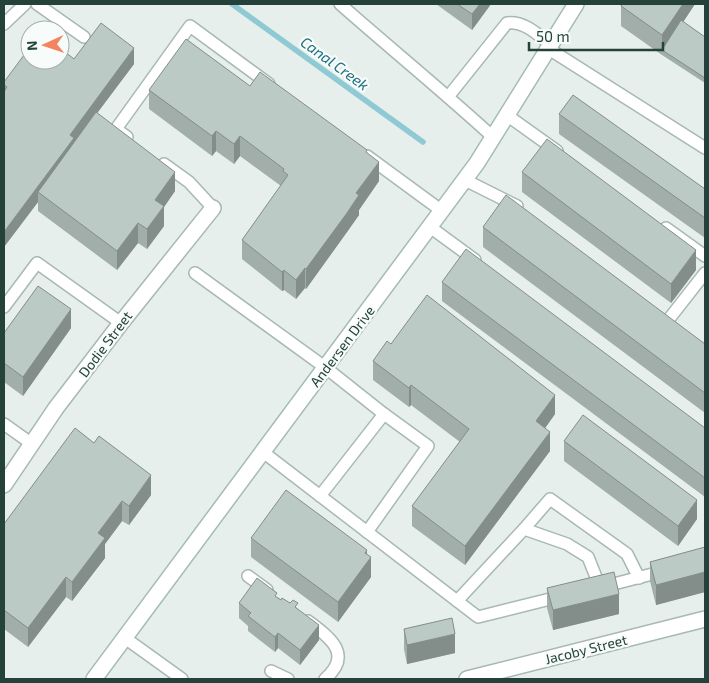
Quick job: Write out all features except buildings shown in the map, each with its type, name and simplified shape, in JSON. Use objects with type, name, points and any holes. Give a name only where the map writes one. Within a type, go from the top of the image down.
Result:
[{"type":"main road","name":"Andersen Drive","points":[[94,679],[465,180],[508,116],[576,4]]},
{"type":"main road","name":"Dodie Street","points":[[4,485],[56,408],[213,208]]},
{"type":"main road","name":"Jacoby Street","points":[[467,679],[705,619]]},
{"type":"lane","points":[[6,17],[25,4]]},
{"type":"lane","points":[[36,4],[84,37]]},
{"type":"lane","points":[[340,4],[494,138]]},
{"type":"lane","points":[[448,97],[507,23],[516,22],[531,30],[550,47],[705,148]]},
{"type":"lane","points":[[138,145],[116,129],[190,26],[278,91]]},
{"type":"lane","points":[[508,116],[569,160]]},
{"type":"lane","points":[[358,150],[442,211]]},
{"type":"lane","points":[[152,156],[189,182],[213,208]]},
{"type":"lane","points":[[465,180],[524,212]]},
{"type":"lane","points":[[657,222],[705,256]]},
{"type":"lane","points":[[430,227],[484,267]]},
{"type":"lane","points":[[4,306],[37,263],[121,323]]},
{"type":"lane","points":[[195,273],[326,368],[428,446],[367,532]]},
{"type":"lane","points":[[677,331],[665,316],[705,273]]},
{"type":"lane","points":[[320,496],[384,414]]},
{"type":"lane","points":[[4,424],[32,444]]},
{"type":"lane","points":[[263,452],[478,617],[572,594]]},
{"type":"lane","points":[[458,601],[550,499],[628,554],[639,578]]},
{"type":"lane","points":[[524,529],[567,544],[588,558],[596,588],[677,568]]},
{"type":"lane","points":[[248,576],[274,595]]},
{"type":"lane","points":[[302,616],[330,638],[335,647],[338,658],[334,672],[325,679]]},
{"type":"lane","points":[[125,638],[182,679]]},
{"type":"lane","points":[[271,672],[288,679]]},
{"type":"waterway","name":"Canal Creek","points":[[232,4],[423,142]]}]
